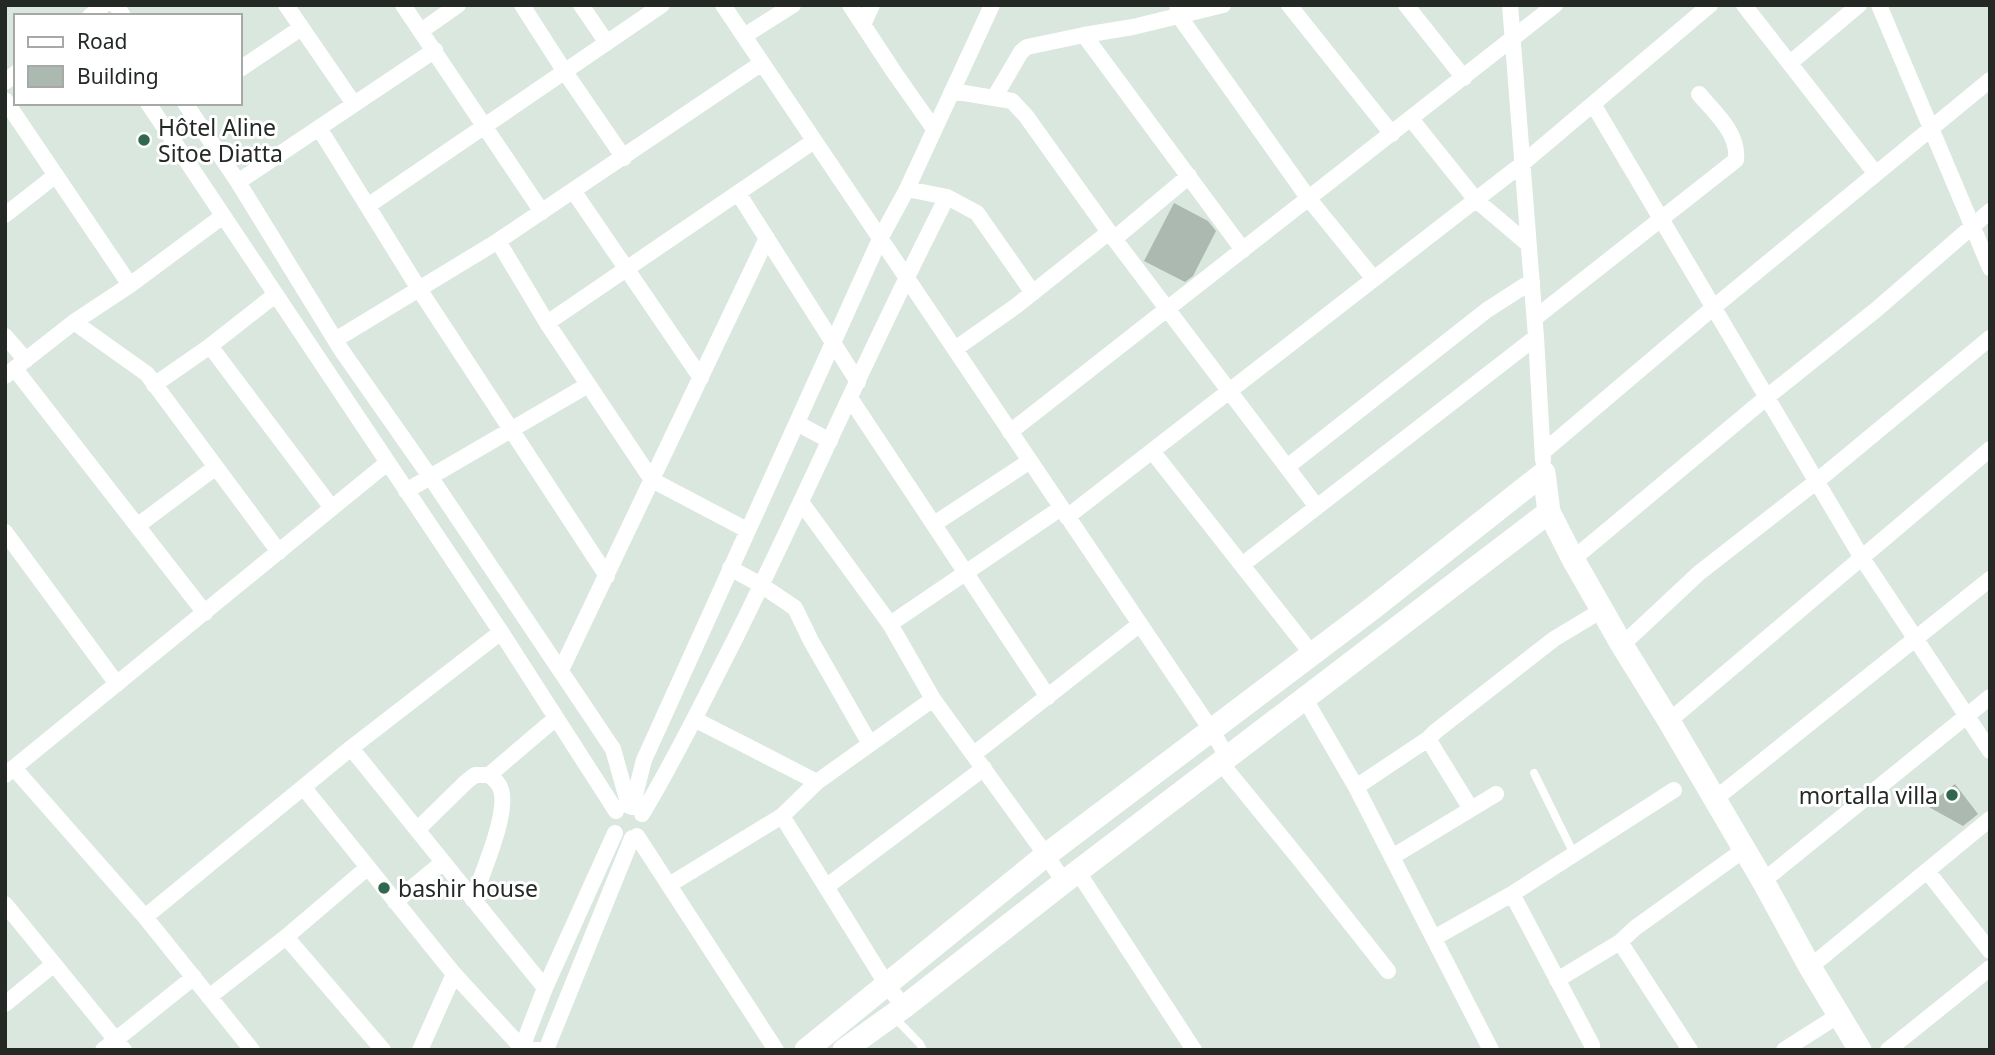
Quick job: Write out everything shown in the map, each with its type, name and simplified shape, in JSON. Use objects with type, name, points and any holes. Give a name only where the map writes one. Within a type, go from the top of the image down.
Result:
[{"type":"street","points":[[286,5],[354,104]]},
{"type":"street","points":[[403,5],[542,212]]},
{"type":"street","points":[[421,30],[458,5]]},
{"type":"street","points":[[522,5],[624,158]]},
{"type":"street","points":[[581,5],[607,43]]},
{"type":"street","points":[[369,205],[662,5]]},
{"type":"street","points":[[723,5],[1212,731],[1224,761],[1388,971]]},
{"type":"street","points":[[744,36],[793,5]]},
{"type":"street","points":[[850,5],[934,129]]},
{"type":"street","points":[[863,24],[872,5]]},
{"type":"street","points":[[630,810],[643,760],[880,239],[907,189],[992,5]]},
{"type":"street","points":[[994,97],[1021,52],[1027,47],[1133,27],[1178,11],[1223,5]]},
{"type":"street","points":[[1289,5],[1392,134]]},
{"type":"street","points":[[1406,5],[1464,78]]},
{"type":"street","points":[[1510,5],[1535,318],[1543,462],[1549,512],[1622,645],[1745,849],[1810,967],[1860,1050]]},
{"type":"street","points":[[1010,432],[1555,5]]},
{"type":"street","points":[[890,624],[966,572],[1064,512],[1152,451],[1522,164],[1710,5]]},
{"type":"street","points":[[1744,5],[1876,174]]},
{"type":"street","points":[[1790,63],[1859,5]]},
{"type":"street","points":[[1878,5],[1990,268]]},
{"type":"street","points":[[1178,11],[1309,198],[1374,279]]},
{"type":"street","points":[[242,68],[301,28]]},
{"type":"street","points":[[1084,35],[1244,250]]},
{"type":"street","points":[[238,182],[435,50]]},
{"type":"street","points":[[322,364],[339,346],[419,289],[574,192],[762,63]]},
{"type":"street","points":[[806,1050],[1046,855],[1312,654],[1543,462],[1714,307],[1990,80]]},
{"type":"street","points":[[953,90],[1012,101],[1026,116],[1317,507]]},
{"type":"street","points":[[1535,318],[1736,160],[1737,149],[1733,136],[1699,94]]},
{"type":"street","points":[[5,100],[130,285]]},
{"type":"street","points":[[1594,104],[1862,558],[1990,751]]},
{"type":"street","points":[[149,105],[556,718],[644,826],[635,837],[546,1050]]},
{"type":"street","points":[[188,105],[339,346],[613,749],[630,810]]},
{"type":"street","points":[[1411,119],[1476,200],[1529,245]]},
{"type":"street","points":[[319,128],[419,289],[607,576]]},
{"type":"street","points":[[547,323],[814,141]]},
{"type":"street","points":[[5,215],[56,175]]},
{"type":"street","points":[[955,349],[1189,176]]},
{"type":"street","points":[[907,189],[947,197],[977,213],[1033,293]]},
{"type":"street","points":[[574,192],[701,377]]},
{"type":"street","points":[[738,193],[858,382]]},
{"type":"street","points":[[635,837],[620,837],[612,826],[612,818],[630,810],[669,770],[947,197]]},
{"type":"street","points":[[1573,559],[1877,309],[1990,211]]},
{"type":"street","points":[[15,368],[223,216]]},
{"type":"street","points":[[561,670],[767,239]]},
{"type":"street","points":[[498,242],[547,323],[652,480],[747,530]]},
{"type":"street","points":[[1287,467],[1487,310],[1532,281]]},
{"type":"street","points":[[154,385],[210,346],[275,295]]},
{"type":"street","points":[[74,323],[147,374],[279,552]]},
{"type":"street","points":[[5,336],[15,368],[205,613]]},
{"type":"street","points":[[1242,565],[1536,337]]},
{"type":"street","points":[[1622,645],[1699,573],[1817,481],[1990,338]]},
{"type":"street","points":[[210,346],[332,508]]},
{"type":"street","points":[[406,491],[588,384]]},
{"type":"street","points":[[850,398],[1048,697]]},
{"type":"street","points":[[797,423],[830,441]]},
{"type":"street","points":[[1669,721],[1990,449]]},
{"type":"street","points":[[1152,451],[1312,654]]},
{"type":"street","points":[[934,524],[1030,461]]},
{"type":"street","points":[[252,1050],[145,917],[8,772],[387,463]]},
{"type":"street","points":[[137,526],[216,467]]},
{"type":"street","points":[[801,502],[890,624],[933,699],[1046,855],[1071,877],[1194,1050]]},
{"type":"street","points":[[844,1050],[1549,512]]},
{"type":"street","points":[[5,532],[117,684]]},
{"type":"street","points":[[730,568],[795,608],[870,744]]},
{"type":"street","points":[[1715,799],[1990,579]]},
{"type":"street","points":[[1356,787],[1428,740],[1554,639],[1602,610]]},
{"type":"street","points":[[974,754],[1140,624]]},
{"type":"street","points":[[145,917],[351,748],[500,632]]},
{"type":"street","points":[[1763,881],[1990,697]]},
{"type":"street","points":[[669,885],[782,816],[817,782],[933,699]]},
{"type":"street","points":[[1305,699],[1356,787],[1491,1050]]},
{"type":"street","points":[[417,830],[466,782],[475,775],[489,775],[556,718]]},
{"type":"street","points":[[694,719],[817,782]]},
{"type":"street","points":[[1428,740],[1471,809]]},
{"type":"street","points":[[351,748],[545,988]]},
{"type":"street","points":[[826,887],[984,768]]},
{"type":"street","points":[[472,900],[501,820],[503,800],[500,788],[489,775]]},
{"type":"street","points":[[304,788],[454,974],[527,1049],[545,988],[615,832]]},
{"type":"street","points":[[1434,938],[1512,894],[1674,790]]},
{"type":"street","points":[[1392,857],[1496,794]]},
{"type":"street","points":[[782,816],[887,985],[898,1011]]},
{"type":"street","points":[[1810,967],[1990,819]]},
{"type":"street","points":[[635,837],[776,1050]]},
{"type":"street","points":[[1557,980],[1620,942],[1635,928],[1745,849]]},
{"type":"street","points":[[395,902],[442,863]]},
{"type":"street","points":[[209,997],[286,937],[367,868]]},
{"type":"street","points":[[1927,871],[1990,951]]},
{"type":"street","points":[[1512,894],[1592,1045],[1591,1050]]},
{"type":"street","points":[[8,911],[54,964],[114,1047],[194,977]]},
{"type":"street","points":[[286,937],[383,1050]]},
{"type":"street","points":[[1620,942],[1690,1050]]},
{"type":"street","points":[[5,1004],[54,964]]},
{"type":"street","points":[[1888,1050],[1990,968]]},
{"type":"street","points":[[420,1050],[454,974]]},
{"type":"street","points":[[1784,1050],[1839,1015]]},
{"type":"lane","points":[[1534,773],[1574,854]]},
{"type":"lane","points":[[898,1011],[923,1050]]},
{"type":"building","points":[[1174,203],[1208,221],[1216,231],[1193,276],[1185,282],[1144,261]]},
{"type":"building","name":"mortalla villa","points":[[1955,784],[1978,814],[1963,826],[1927,806]]},
{"type":"place","name":"Hôtel Aline Sitoe Diatta","points":[[144,140]]},
{"type":"place","name":"mortalla villa","points":[[1952,795]]},
{"type":"place","name":"bashir house","points":[[384,888]]}]
